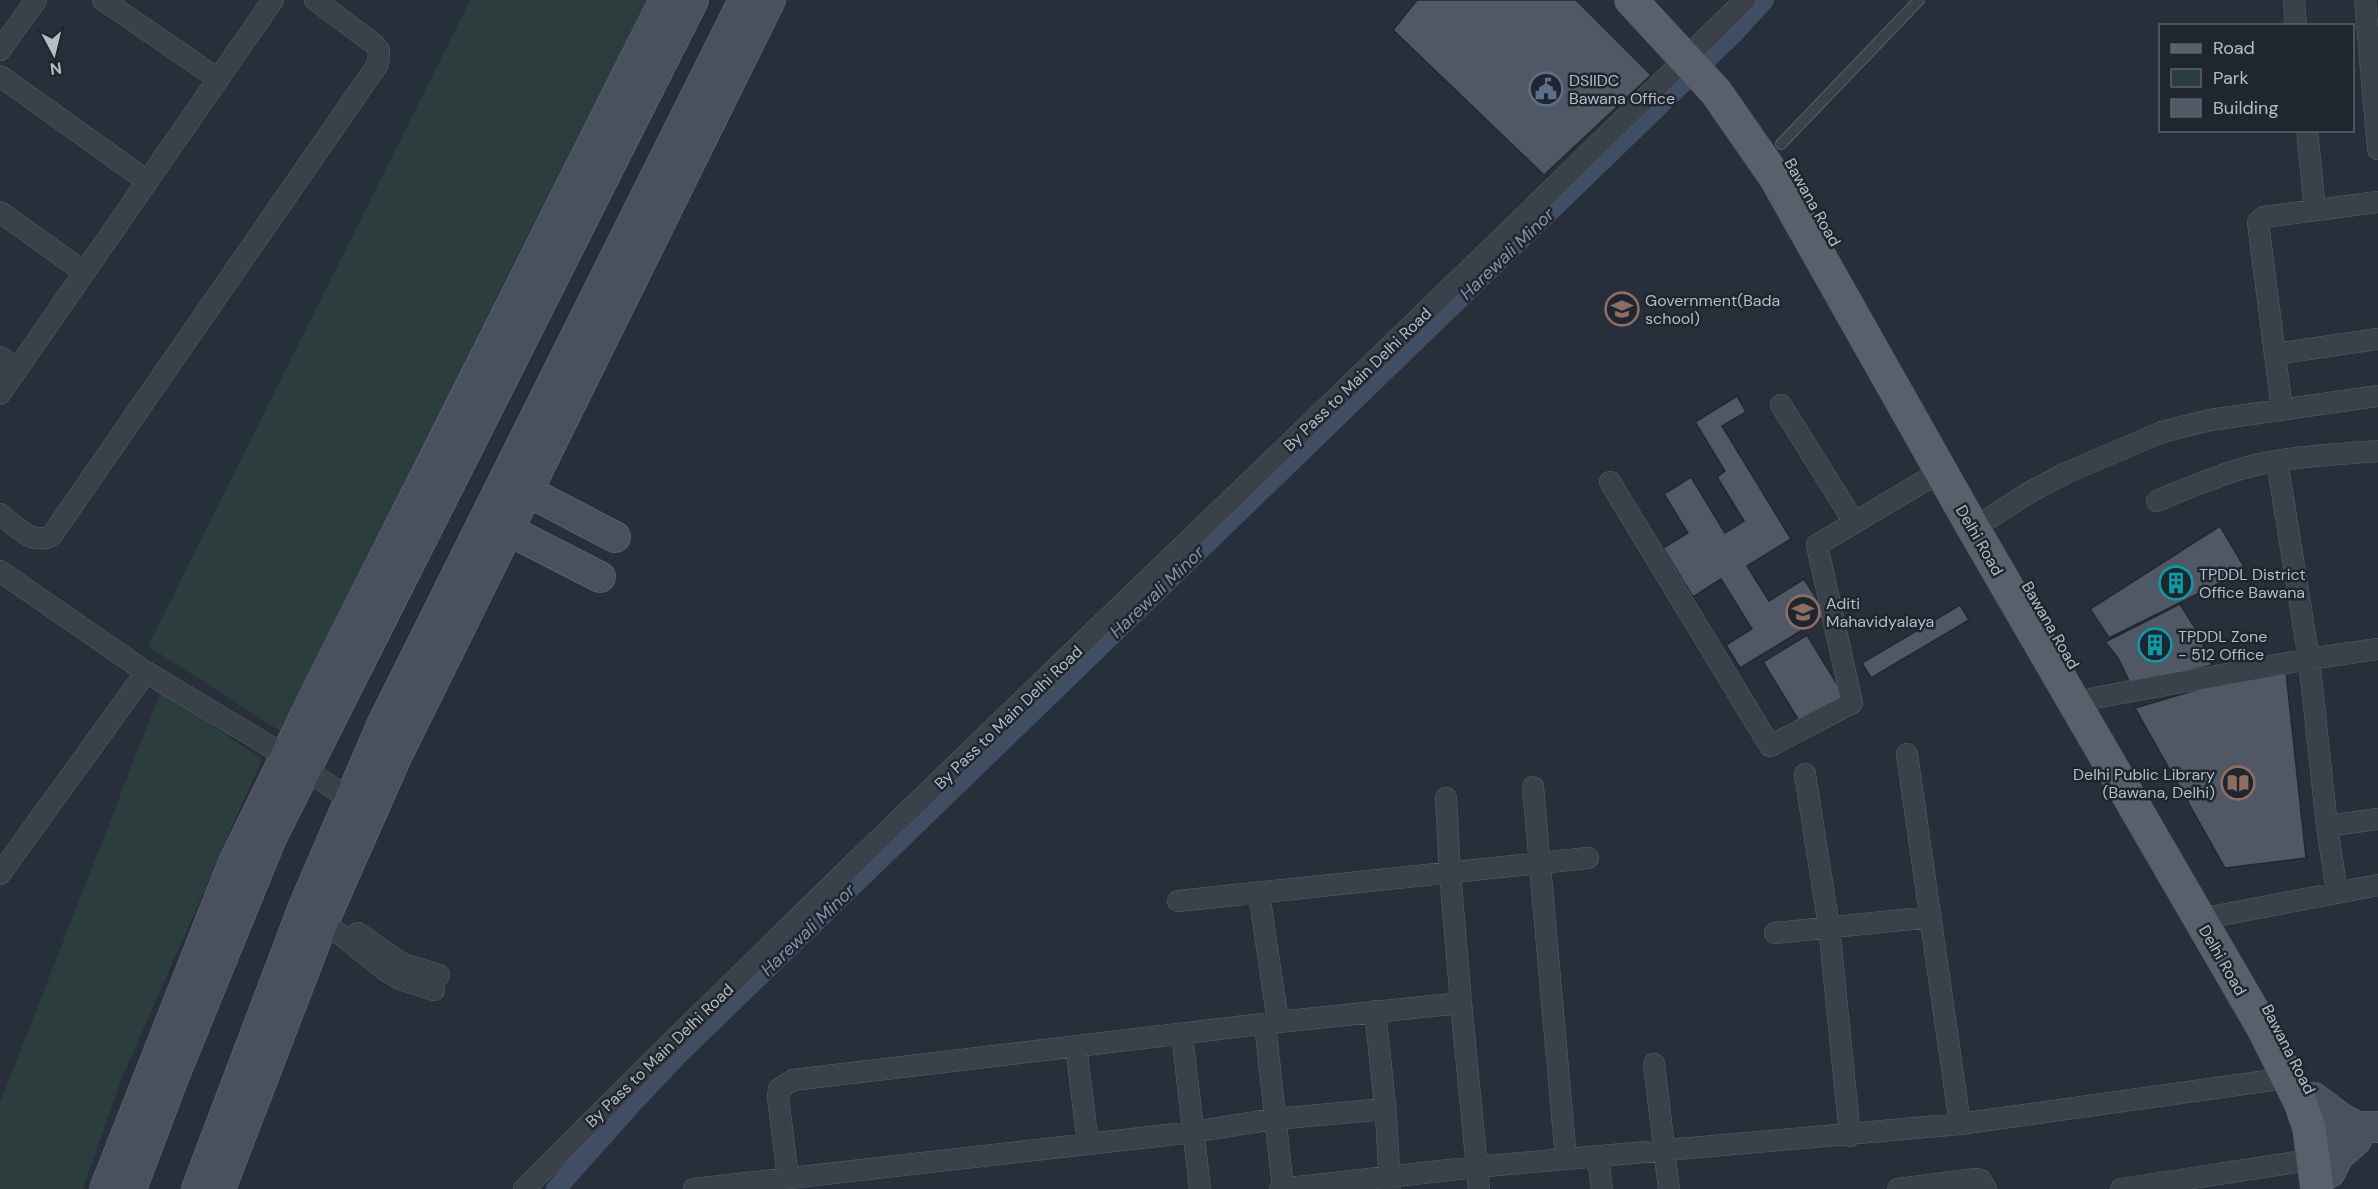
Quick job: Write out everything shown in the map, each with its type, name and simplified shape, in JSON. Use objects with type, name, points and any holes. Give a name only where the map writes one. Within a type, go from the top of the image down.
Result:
[{"type":"main road","points":[[131,1189],[173,1078],[271,838],[295,763],[665,0]]},
{"type":"main road","points":[[105,1189],[234,862],[295,763],[693,0]]},
{"type":"main road","points":[[220,1189],[331,902],[383,723],[744,0]]},
{"type":"main road","points":[[197,1189],[305,904],[360,807],[396,757],[770,0]]},
{"type":"main road","points":[[1631,0],[1696,55]]},
{"type":"main road","points":[[1655,0],[1696,55]]},
{"type":"main road","name":"Bawana Road","points":[[1696,55],[1763,134],[1988,519],[2085,703],[2209,920],[2268,1006],[2330,1137]]},
{"type":"main road","name":"Delhi Road","points":[[1763,134],[1775,177],[1941,471],[2085,703]]},
{"type":"main road","points":[[527,491],[615,537]]},
{"type":"main road","points":[[508,530],[600,577]]},
{"type":"street","points":[[0,50],[36,0]]},
{"type":"street","points":[[103,0],[218,79]]},
{"type":"street","points":[[0,394],[9,363],[84,272],[273,0]]},
{"type":"street","points":[[0,514],[38,540],[52,535],[378,64],[379,50],[374,44],[315,0]]},
{"type":"street","name":"By Pass to Main Delhi Road","points":[[524,1189],[626,1086],[1696,55],[1744,0]]},
{"type":"street","points":[[2294,0],[2296,24]]},
{"type":"street","points":[[2365,0],[2378,149]]},
{"type":"street","points":[[0,75],[147,181]]},
{"type":"street","points":[[2307,132],[2315,210]]},
{"type":"street","points":[[2282,410],[2259,222],[2264,217],[2378,202]]},
{"type":"street","points":[[0,212],[84,272]]},
{"type":"street","points":[[2275,354],[2378,339]]},
{"type":"street","points":[[1988,519],[2030,492],[2162,432],[2210,420],[2378,396]]},
{"type":"street","points":[[1781,405],[1854,522]]},
{"type":"street","points":[[2157,501],[2244,468],[2277,461],[2378,451]]},
{"type":"street","points":[[2277,461],[2309,659],[2327,826],[2337,893]]},
{"type":"street","points":[[1610,482],[1770,746],[1852,703],[1817,545],[1941,471]]},
{"type":"street","points":[[0,571],[146,672],[295,763],[360,807]]},
{"type":"street","points":[[2085,703],[2309,659],[2378,649]]},
{"type":"street","points":[[0,874],[146,672]]},
{"type":"street","points":[[1907,754],[1960,1124]]},
{"type":"street","points":[[1805,774],[1829,927],[1850,1136]]},
{"type":"street","points":[[1533,787],[1566,1159]]},
{"type":"street","points":[[1446,798],[1450,873],[1479,1189]]},
{"type":"street","points":[[2327,826],[2378,819]]},
{"type":"street","points":[[1178,901],[1588,858]]},
{"type":"street","points":[[2209,920],[2378,885]]},
{"type":"street","points":[[1259,893],[1271,1023],[1275,1119],[1282,1189],[1390,1183],[1476,1167],[1850,1136],[1960,1124],[2330,1137]]},
{"type":"street","points":[[317,938],[331,928],[386,971],[400,979],[436,982],[403,964],[339,920],[335,916],[331,902]]},
{"type":"street","points":[[1775,933],[1930,917]]},
{"type":"street","points":[[788,1178],[778,1097],[780,1089],[793,1080],[1375,1011],[1461,1003]]},
{"type":"street","points":[[1375,1011],[1390,1183]]},
{"type":"street","points":[[1182,1034],[1200,1189]]},
{"type":"street","points":[[1076,1046],[1088,1144]]},
{"type":"street","points":[[1654,1064],[1669,1189]]},
{"type":"street","points":[[694,1189],[1193,1132],[1275,1119],[1385,1109]]},
{"type":"street","points":[[2121,1189],[2330,1137]]},
{"type":"street","points":[[1598,1157],[1602,1189]]},
{"type":"street","points":[[1898,1189],[1976,1179],[1981,1180],[1986,1189]]},
{"type":"lane","points":[[1763,134],[1918,0]]},
{"type":"green space","points":[[470,0],[648,0],[280,731],[148,646]]},
{"type":"green space","points":[[161,691],[262,759],[121,1080],[83,1189],[0,1189],[0,1103]]},
{"type":"building","name":"DSIIDC Bawana Office","points":[[1417,0],[1576,0],[1651,75],[1544,175],[1393,30]]},
{"type":"building","points":[[1737,396],[1746,412],[1722,426],[1791,539],[1747,566],[1769,601],[1804,579],[1827,615],[1740,668],[1726,645],[1752,629],[1721,579],[1693,597],[1663,548],[1688,533],[1664,494],[1691,477],[1725,533],[1744,521],[1717,477],[1725,471],[1695,422]]},
{"type":"building","name":"TPDDL District Office Bawana","points":[[2220,526],[2246,570],[2109,638],[2090,609]]},
{"type":"building","name":"TPDDL Zone - 512 Office","points":[[2180,604],[2195,628],[2212,665],[2131,685],[2118,658],[2105,642]]},
{"type":"building","points":[[1960,605],[1969,620],[1871,678],[1862,663]]},
{"type":"building","points":[[1807,635],[1845,697],[1801,724],[1763,662]]},
{"type":"building","name":"Delhi Public Library (Bawana, Delhi)","points":[[2286,672],[2306,858],[2225,868],[2135,708],[2206,687]]},
{"type":"waterway","name":"Harewali Minor","points":[[556,1189],[681,1052],[1734,33],[1764,0]]},
{"type":"place","name":"DSIIDC Bawana Office","points":[[1546,89]]},
{"type":"place","name":"Government(Bada school)","points":[[1622,309]]},
{"type":"place","name":"TPDDL District Office Bawana","points":[[2176,583]]},
{"type":"place","name":"Aditi Mahavidyalaya","points":[[1803,612]]},
{"type":"place","name":"TPDDL Zone - 512 Office","points":[[2155,645]]},
{"type":"place","name":"Delhi Public Library (Bawana, Delhi)","points":[[2238,783]]}]
